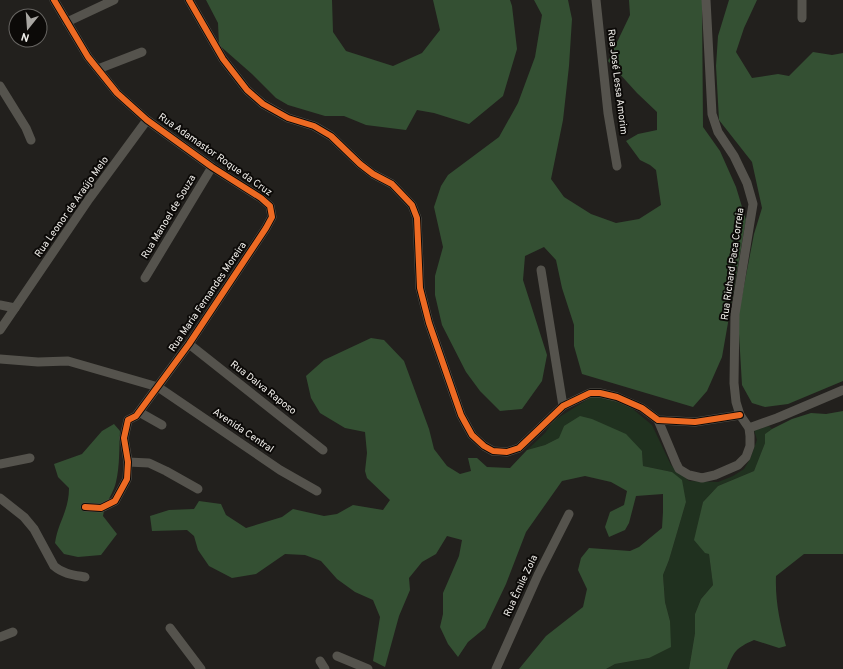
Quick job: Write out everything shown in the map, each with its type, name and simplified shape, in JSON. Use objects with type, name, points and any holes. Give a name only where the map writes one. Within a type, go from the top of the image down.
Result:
[{"type":"street","name":"Rua Adamastor Roque da Cruz","points":[[54,0],[88,57],[117,93],[147,120],[212,167],[261,198],[270,206],[272,217]]},
{"type":"street","points":[[67,22],[114,0]]},
{"type":"street","points":[[189,0],[223,59],[247,90],[263,104],[288,118],[314,126],[331,136],[360,164],[373,174],[392,184],[412,205],[418,218],[420,288],[429,323],[461,415],[472,435],[484,446],[493,451],[507,452],[519,448],[563,406],[590,393],[600,393],[617,397],[642,408],[658,420],[679,469],[689,475],[702,478],[715,475],[738,465],[746,456],[750,446],[749,428],[778,418],[843,390]]},
{"type":"street","name":"Rua José Lessa Amorim","points":[[596,0],[608,113],[617,166]]},
{"type":"street","name":"Rua Richard Paca Correia","points":[[706,0],[712,114],[718,132],[734,156],[747,183],[752,204],[734,314],[734,383],[736,402],[740,415],[749,428]]},
{"type":"street","points":[[802,0],[802,18]]},
{"type":"street","points":[[98,69],[142,52]]},
{"type":"street","points":[[0,86],[26,128],[31,140]]},
{"type":"street","name":"Rua Leonor de Araújo Melo","points":[[0,330],[90,199],[147,120]]},
{"type":"street","name":"Rua Manoel de Souza","points":[[144,278],[212,167]]},
{"type":"street","name":"Rua Maria Fernandes Moreira","points":[[85,507],[101,508],[115,501],[127,480],[128,462],[124,438],[128,420],[136,416],[189,344],[272,217]]},
{"type":"street","points":[[541,270],[563,406]]},
{"type":"street","points":[[0,305],[15,308]]},
{"type":"street","name":"Rua Dalva Raposo","points":[[189,344],[323,450]]},
{"type":"street","points":[[0,358],[38,362],[68,361],[158,387]]},
{"type":"street","name":"Avenida Central","points":[[158,387],[280,470],[317,491]]},
{"type":"street","points":[[139,412],[162,425]]},
{"type":"street","points":[[658,420],[694,422],[740,415]]},
{"type":"street","points":[[0,464],[30,458]]},
{"type":"street","points":[[128,462],[149,463],[198,489]]},
{"type":"street","points":[[0,498],[24,517],[34,528],[54,566],[63,572],[85,577]]},
{"type":"street","name":"Rua Êmile Zola","points":[[496,669],[538,575],[569,514]]},
{"type":"street","points":[[170,628],[201,669]]},
{"type":"street","points":[[0,637],[13,632]]},
{"type":"street","points":[[337,656],[368,669]]},
{"type":"street","points":[[320,661],[325,669]]},
{"type":"green space","points":[[206,0],[332,0],[333,32],[346,51],[393,66],[422,53],[440,30],[433,0],[510,0],[517,49],[503,96],[469,124],[434,113],[417,110],[406,130],[366,125],[344,116],[325,116],[288,105],[276,98],[252,74],[219,45],[218,23]]},
{"type":"green space","points":[[534,0],[568,0],[572,19],[563,120],[551,179],[564,197],[591,214],[616,223],[639,219],[661,205],[656,170],[640,160],[626,141],[638,134],[657,130],[657,112],[637,93],[608,61],[630,15],[629,0],[702,0],[703,127],[720,151],[736,187],[746,220],[722,357],[707,391],[693,407],[582,374],[574,346],[574,325],[562,288],[556,260],[544,247],[525,256],[523,280],[547,355],[542,381],[522,409],[500,411],[480,391],[466,372],[442,325],[435,295],[435,276],[443,247],[434,207],[441,186],[448,175],[499,137],[518,103],[535,57],[542,15]]},
{"type":"green space","points":[[729,0],[757,0],[744,28],[736,52],[752,78],[778,74],[789,76],[813,52],[832,55],[843,53],[843,381],[788,404],[765,407],[752,403],[742,385],[738,317],[754,234],[762,208],[752,162],[719,120],[716,66],[718,36]]},
{"type":"green space","points":[[371,338],[384,340],[404,361],[429,429],[434,449],[447,466],[460,474],[471,471],[468,458],[477,458],[487,467],[510,468],[527,450],[545,445],[559,438],[564,426],[580,416],[592,419],[626,434],[642,451],[643,466],[672,472],[682,480],[686,502],[669,560],[663,575],[665,602],[670,621],[671,647],[649,658],[615,664],[606,669],[519,669],[546,636],[583,607],[587,589],[578,570],[581,558],[589,548],[630,551],[639,547],[662,528],[663,494],[636,496],[629,523],[625,530],[609,537],[605,527],[610,512],[624,505],[627,491],[611,482],[585,476],[562,481],[526,532],[506,584],[485,628],[468,642],[458,657],[448,644],[440,627],[443,614],[443,593],[459,556],[462,540],[447,536],[436,554],[422,562],[409,578],[410,590],[399,616],[385,667],[373,661],[380,617],[373,600],[355,592],[337,579],[321,561],[305,555],[285,554],[256,574],[232,578],[209,566],[198,550],[194,536],[187,530],[152,531],[150,516],[169,510],[194,509],[199,501],[221,504],[226,515],[246,528],[282,517],[293,509],[324,516],[337,514],[353,505],[383,510],[390,500],[367,478],[365,471],[367,453],[365,432],[345,428],[320,413],[311,398],[306,376],[324,360]]},
{"type":"green space","points":[[596,394],[628,405],[652,425],[671,465],[689,481],[718,482],[733,476],[744,469],[750,459],[757,440],[754,430],[769,426],[772,429],[765,434],[765,443],[754,471],[718,486],[703,502],[699,521],[709,554],[713,585],[701,599],[695,614],[695,633],[689,669],[606,669],[615,664],[649,658],[670,621],[665,602],[663,575],[669,560],[686,502],[672,472],[643,466],[642,451],[564,426],[560,438],[545,445],[527,450],[545,433],[553,421]]},
{"type":"green space","points":[[843,411],[843,554],[804,554],[776,576],[777,603],[786,646],[779,648],[754,640],[743,645],[736,651],[727,669],[689,669],[695,633],[695,614],[701,599],[713,585],[709,554],[705,553],[694,540],[703,502],[718,486],[754,471],[765,443],[765,434],[772,429],[792,419],[811,413],[826,414]]},
{"type":"green space","points":[[114,424],[120,431],[118,469],[115,487],[105,507],[103,516],[117,534],[101,555],[78,557],[64,554],[55,543],[69,496],[69,488],[58,477],[54,464],[82,454],[102,431]]},
{"type":"cycle path","points":[[54,0],[88,57],[117,93],[147,120],[212,167],[261,198],[270,206],[272,217],[189,344],[136,416],[128,420],[124,438],[128,462],[127,479],[115,501],[101,508],[85,507]]},
{"type":"cycle path","points":[[189,0],[223,59],[247,90],[263,104],[288,118],[314,126],[331,136],[360,164],[373,174],[392,184],[412,205],[417,218],[420,288],[429,323],[461,415],[472,435],[484,446],[493,451],[507,452],[519,448],[563,406],[590,393],[600,393],[617,397],[642,408],[658,420],[695,422],[740,415]]}]
